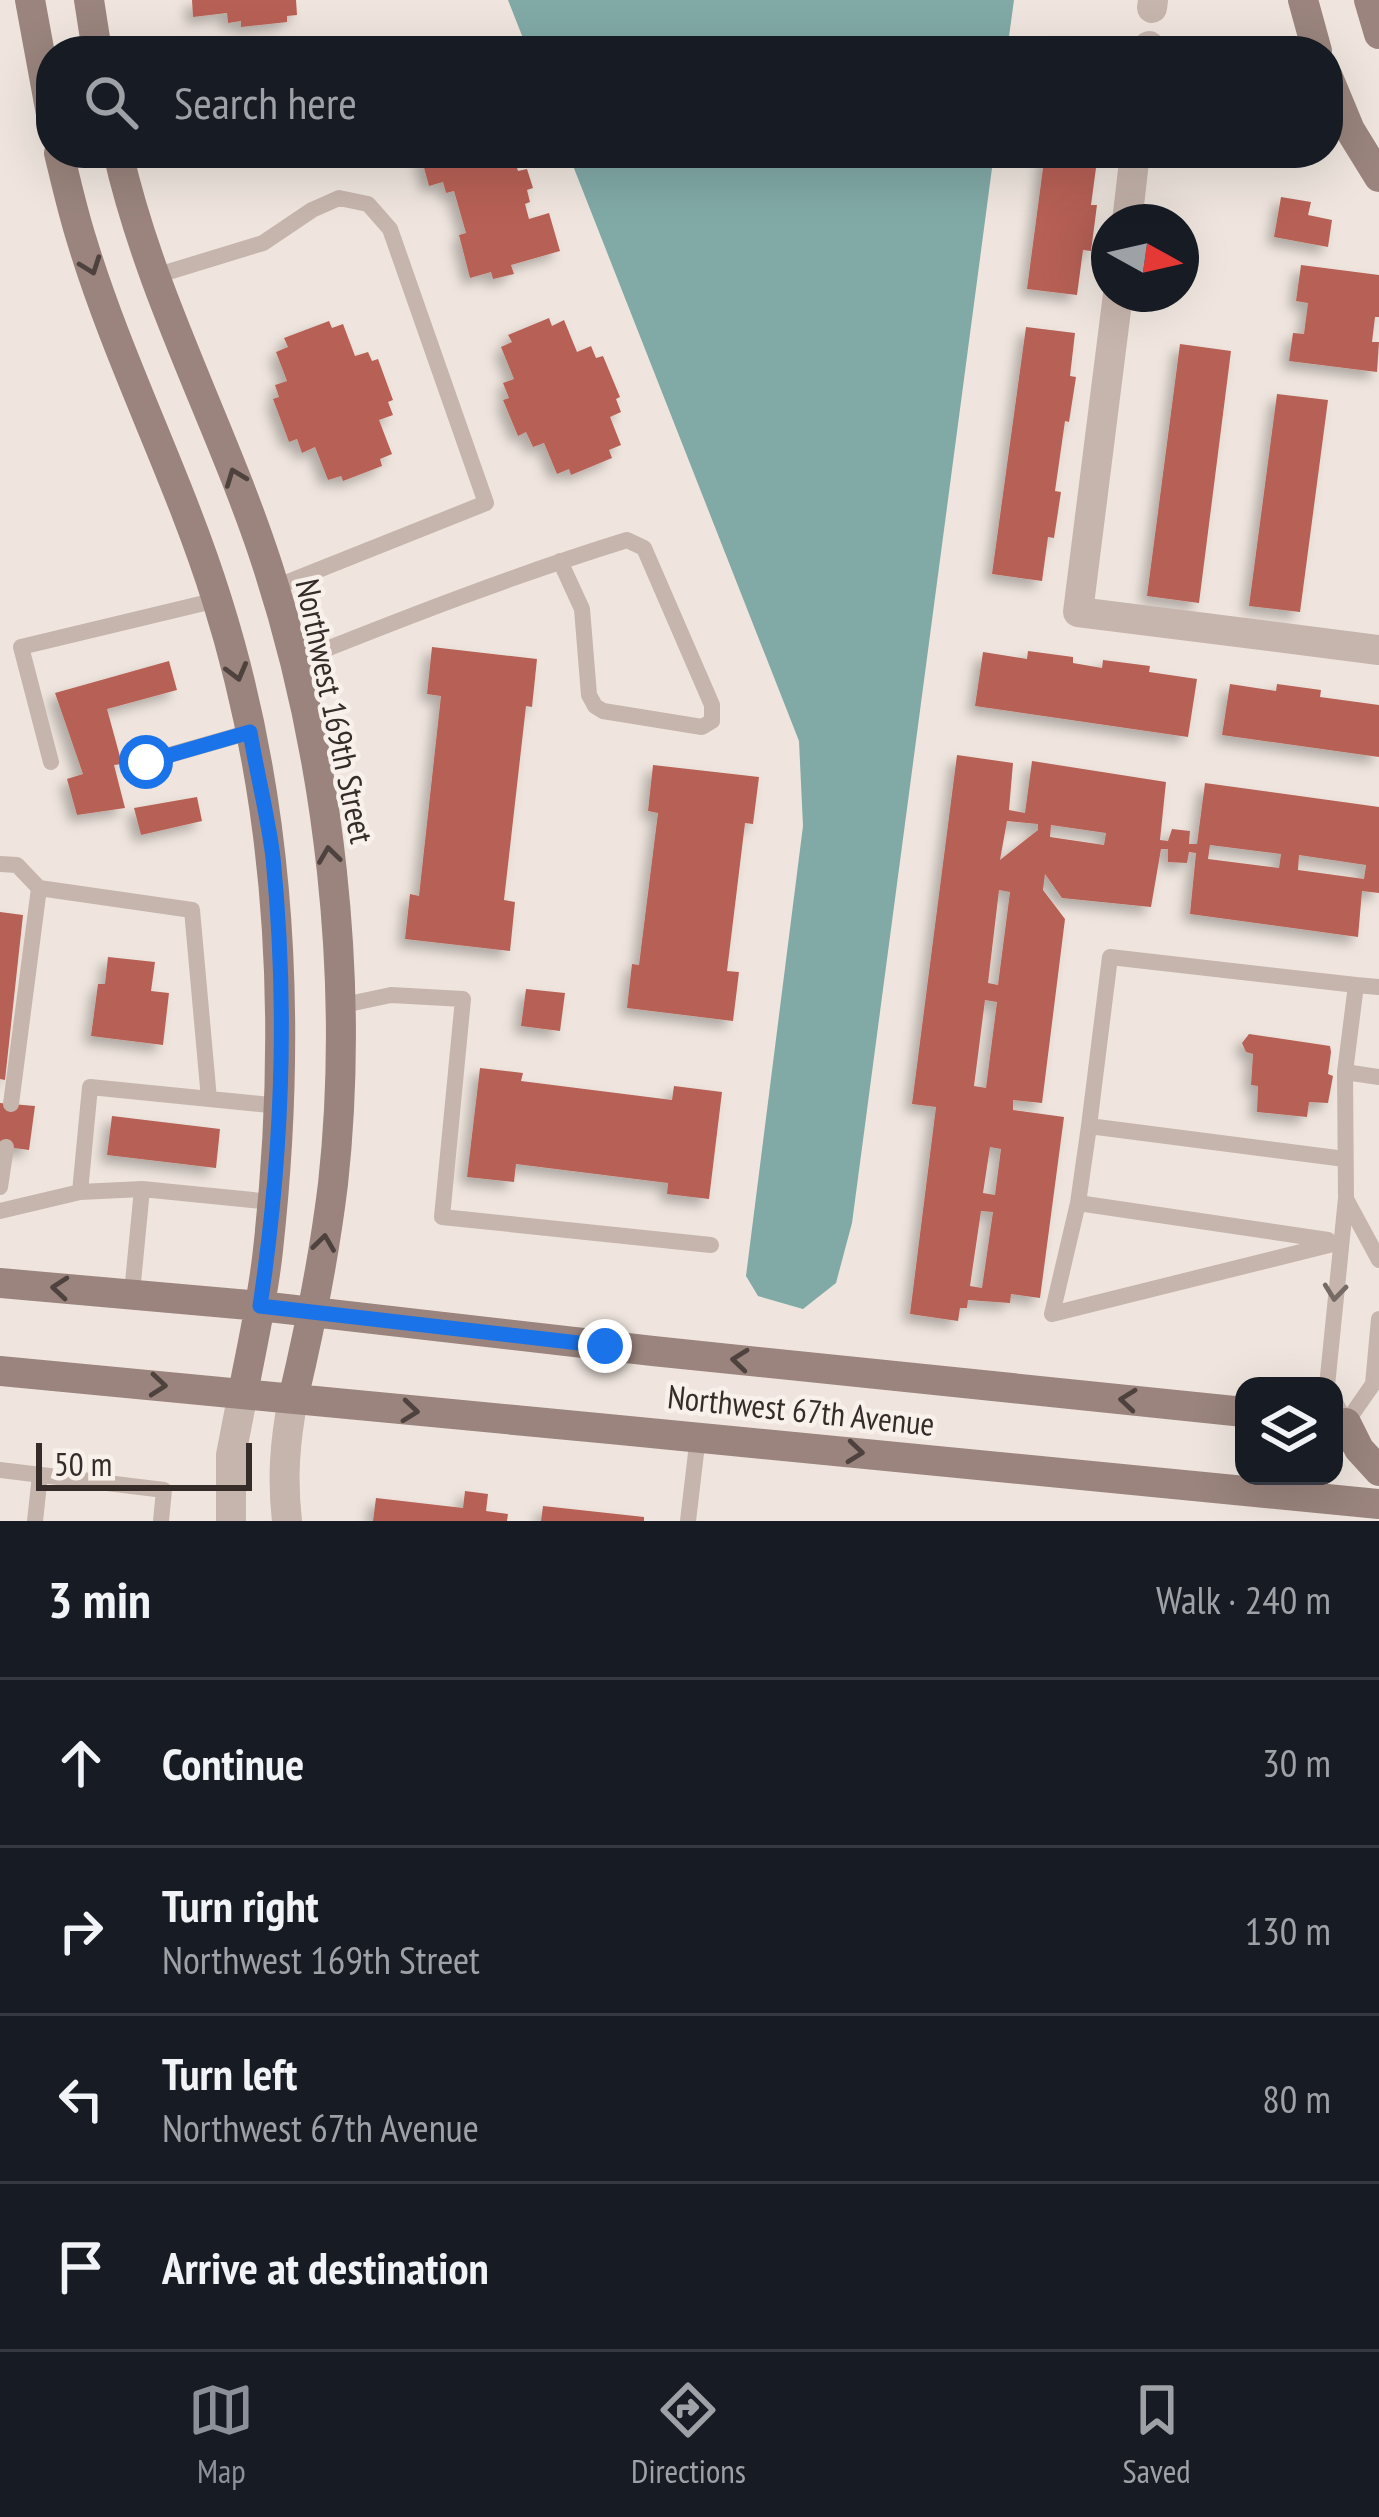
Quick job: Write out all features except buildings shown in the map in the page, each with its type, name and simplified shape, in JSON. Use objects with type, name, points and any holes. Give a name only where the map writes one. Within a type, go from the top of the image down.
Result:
[{"type":"street","points":[[30,0],[37,36]]},
{"type":"street","points":[[88,0],[94,36]]},
{"type":"street","points":[[1303,0],[1313,36]]},
{"type":"street","points":[[1369,0],[1379,34]]},
{"type":"street","points":[[1343,113],[1379,177]]},
{"type":"street","points":[[63,168],[82,242],[217,600],[245,702],[272,856],[280,986],[280,1106],[260,1306],[231,1454],[231,1521]]},
{"type":"street","name":"Northwest 169th Street","points":[[123,168],[155,275],[273,587],[317,769],[332,872],[339,1006],[333,1183],[314,1312],[284,1444],[287,1521]]},
{"type":"street","points":[[1129,204],[1133,168]]},
{"type":"street","points":[[1116,312],[1078,612],[1379,650]]},
{"type":"street","name":"Northwest 67th Avenue","points":[[0,1282],[1235,1411]]},
{"type":"street","name":"Northwest 67th Avenue","points":[[0,1370],[1379,1504]]},
{"type":"street","points":[[1343,1422],[1379,1426]]},
{"type":"street","points":[[1343,1429],[1379,1471]]},
{"type":"street","points":[[1243,1491],[1255,1485]]},
{"type":"lane","points":[[155,275],[262,243],[339,198],[368,204],[390,229],[486,503],[273,587]]},
{"type":"lane","points":[[294,662],[420,611],[560,561],[627,540],[644,548],[712,705],[712,721],[702,727],[596,706],[589,695],[582,609],[560,561]]},
{"type":"lane","points":[[51,762],[21,647],[217,600]]},
{"type":"lane","points":[[146,762],[250,732]]},
{"type":"lane","points":[[0,864],[17,865],[38,888],[192,910],[209,1099]]},
{"type":"lane","points":[[11,1104],[38,888]]},
{"type":"lane","points":[[1341,1242],[1052,1314],[1078,1203],[1110,957],[1379,988]]},
{"type":"lane","points":[[1328,1377],[1346,1198],[1345,1072],[1356,985]]},
{"type":"lane","points":[[339,1006],[391,995],[463,999],[442,1217],[711,1245]]},
{"type":"lane","points":[[1345,1072],[1379,1077]]},
{"type":"lane","points":[[80,1192],[91,1087],[280,1106]]},
{"type":"lane","points":[[1089,1126],[1346,1159]]},
{"type":"lane","points":[[0,1187],[6,1147]]},
{"type":"lane","points":[[132,1293],[142,1189]]},
{"type":"lane","points":[[0,1211],[80,1192],[142,1189],[272,1202]]},
{"type":"lane","points":[[1346,1198],[1372,1231],[1379,1260]]},
{"type":"lane","points":[[1078,1203],[1341,1242]]},
{"type":"lane","points":[[1343,1415],[1373,1384],[1379,1319]]},
{"type":"lane","points":[[688,1521],[698,1436]]},
{"type":"lane","points":[[0,1470],[164,1490],[161,1521]]},
{"type":"lane","points":[[35,1521],[40,1475]]},
{"type":"water","points":[[508,0],[1014,0],[1009,36],[522,36]]},
{"type":"water","points":[[574,168],[992,168],[852,1223],[836,1283],[803,1309],[758,1296],[746,1276],[803,826],[799,741]]},
{"type":"route","points":[[146,762],[250,732],[272,856],[280,986],[281,1082],[260,1306],[605,1346]]}]
